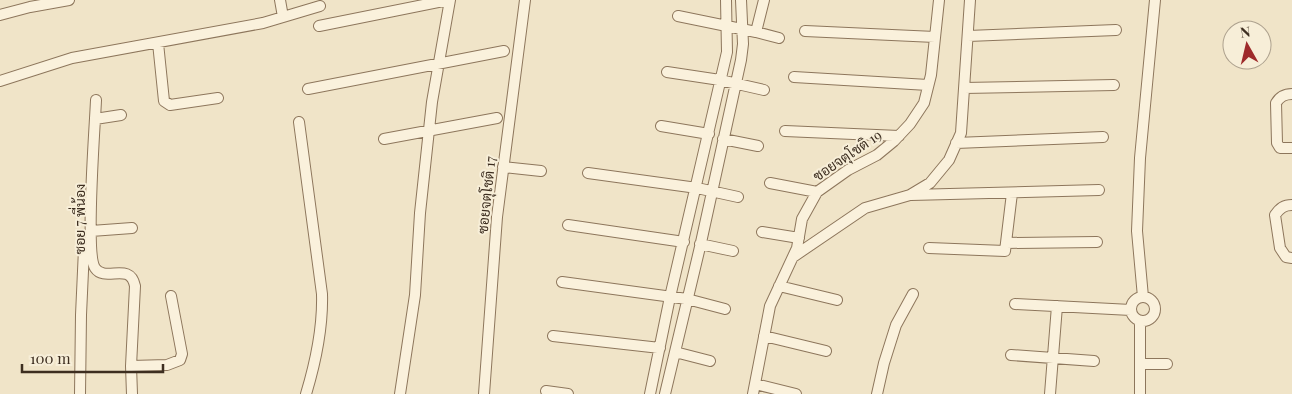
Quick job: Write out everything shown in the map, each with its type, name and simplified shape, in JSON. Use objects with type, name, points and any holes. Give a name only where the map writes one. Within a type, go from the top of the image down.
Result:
[{"type":"street","points":[[0,15],[68,0]]},
{"type":"street","points":[[280,0],[283,17]]},
{"type":"street","points":[[319,26],[449,0],[438,63],[420,213],[418,260],[412,318],[400,394]]},
{"type":"street","name":"ซอยจตุโชติ 17","points":[[484,394],[497,216],[525,0]]},
{"type":"street","points":[[650,394],[670,297],[727,52],[726,0]]},
{"type":"street","points":[[665,394],[741,60],[741,0]]},
{"type":"street","points":[[756,32],[764,0]]},
{"type":"street","name":"ซอยจตุโชติ 19","points":[[754,389],[770,306],[797,248],[802,219],[817,192],[848,170],[877,155],[910,124],[924,103],[939,0]]},
{"type":"street","points":[[792,258],[865,208],[910,195],[930,184],[949,160],[960,133],[970,0]]},
{"type":"street","points":[[1143,297],[1137,231],[1140,158],[1155,0]]},
{"type":"street","points":[[0,82],[72,58],[263,23],[320,6]]},
{"type":"street","points":[[678,16],[779,38]]},
{"type":"street","points":[[968,36],[1116,30]]},
{"type":"street","points":[[805,31],[935,37]]},
{"type":"street","points":[[158,43],[164,101],[170,105],[218,98]]},
{"type":"street","points":[[308,89],[504,51]]},
{"type":"street","points":[[667,72],[720,80],[764,90]]},
{"type":"street","points":[[794,77],[928,85]]},
{"type":"street","points":[[964,88],[1114,85]]},
{"type":"street","points":[[1292,94],[1286,94],[1279,98],[1276,103],[1277,143],[1280,148],[1292,148]]},
{"type":"street","name":"ซอย 7 พี่น้อง","points":[[96,100],[90,231],[93,263],[95,269],[101,273],[129,274],[134,278],[136,286],[132,394]]},
{"type":"street","points":[[95,119],[120,114]]},
{"type":"street","points":[[384,139],[497,118]]},
{"type":"street","points":[[299,122],[323,303],[323,319],[317,356],[306,394]]},
{"type":"street","points":[[661,126],[709,134]]},
{"type":"street","points":[[785,131],[899,136]]},
{"type":"street","points":[[956,143],[1103,137]]},
{"type":"street","points":[[724,139],[758,146]]},
{"type":"street","points":[[503,167],[541,171]]},
{"type":"street","points":[[588,172],[738,196]]},
{"type":"street","points":[[770,184],[817,192]]},
{"type":"street","points":[[910,195],[1099,190]]},
{"type":"street","points":[[928,248],[1005,252],[1012,192]]},
{"type":"street","points":[[1292,205],[1286,205],[1275,215],[1280,248],[1286,257],[1292,258]]},
{"type":"street","points":[[568,225],[684,242]]},
{"type":"street","points":[[90,231],[132,228]]},
{"type":"street","points":[[762,232],[799,238]]},
{"type":"street","points":[[1006,243],[1097,242]]},
{"type":"street","points":[[700,244],[733,251]]},
{"type":"street","points":[[80,394],[84,249]]},
{"type":"street","points":[[562,282],[687,299],[725,309]]},
{"type":"street","points":[[779,286],[837,300]]},
{"type":"street","points":[[877,394],[896,325],[913,294]]},
{"type":"street","points":[[132,366],[167,365],[180,360],[182,354],[171,296]]},
{"type":"street","points":[[1143,297],[1150,299],[1155,310],[1152,317],[1148,320],[1140,321],[1134,317],[1130,310],[1135,299],[1143,297]]},
{"type":"street","points":[[1015,304],[1130,310]]},
{"type":"street","points":[[1050,394],[1057,306]]},
{"type":"street","points":[[1140,321],[1140,394]]},
{"type":"street","points":[[553,336],[660,348]]},
{"type":"street","points":[[764,336],[826,351]]},
{"type":"street","points":[[674,352],[710,361]]},
{"type":"street","points":[[1011,355],[1094,361]]},
{"type":"street","points":[[1140,364],[1167,364]]},
{"type":"street","points":[[754,389],[796,394]]},
{"type":"street","points":[[546,391],[568,394]]}]
